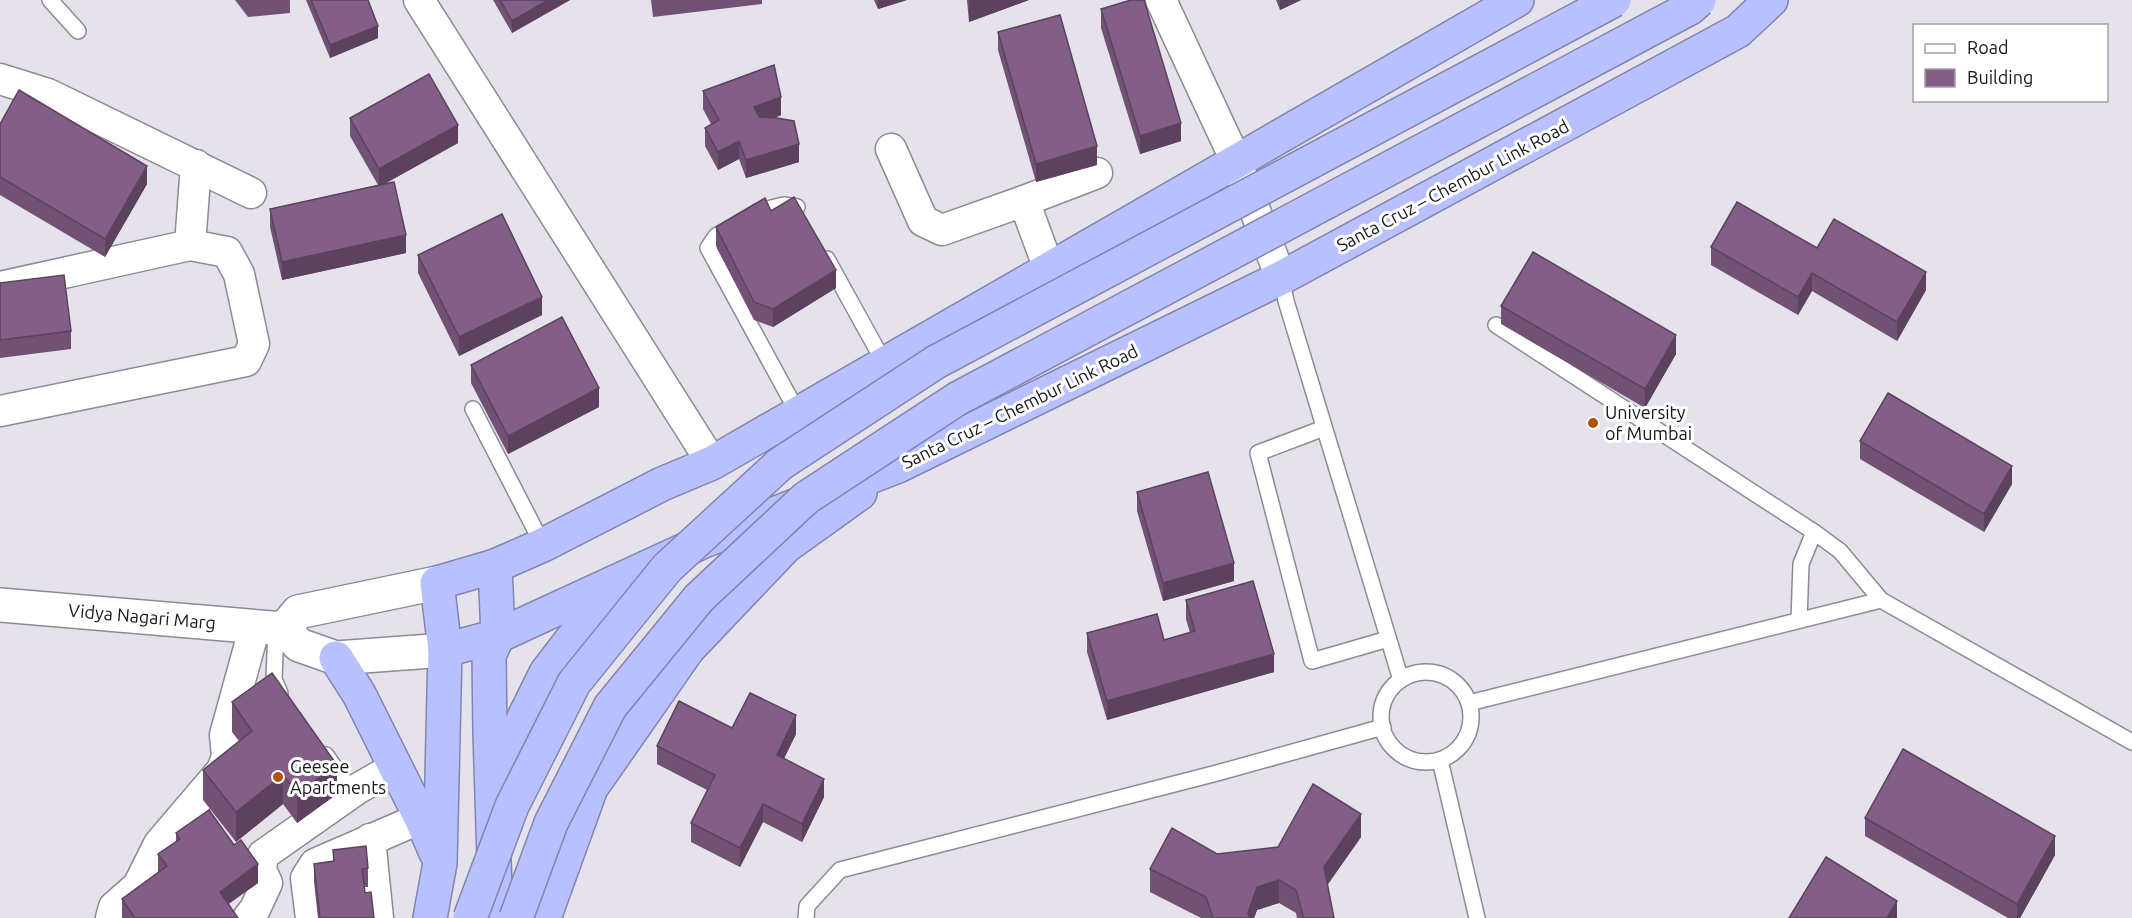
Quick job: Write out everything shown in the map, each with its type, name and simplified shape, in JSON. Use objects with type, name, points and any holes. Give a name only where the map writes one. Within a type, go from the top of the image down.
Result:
[{"type":"highway","points":[[430,918],[440,863],[445,650],[437,583],[495,566],[543,545],[662,484],[712,463],[1517,0]]},
{"type":"highway","points":[[471,918],[512,806],[574,683],[668,568],[780,464],[936,362],[1614,0]]},
{"type":"highway","points":[[516,918],[551,823],[610,707],[699,598],[806,498],[957,399],[1690,8],[1699,0]]},
{"type":"highway","name":"Santa Cruz – Chembur Link Road","points":[[445,650],[498,636],[704,541],[898,466],[1281,278],[1738,31],[1771,0]]},
{"type":"highway","points":[[544,918],[591,788],[688,649],[786,546],[898,466]]},
{"type":"highway","points":[[499,904],[508,750],[546,673],[595,609],[662,564],[704,541]]},
{"type":"highway","points":[[495,566],[498,636],[489,655],[490,732],[499,904]]},
{"type":"highway","points":[[336,658],[359,694],[421,819],[440,863]]},
{"type":"main road","points":[[437,583],[298,612],[272,628],[299,645],[336,658],[445,650]]},
{"type":"main road","name":"Vidya Nagari Marg","points":[[0,605],[272,628]]},
{"type":"street","points":[[419,0],[712,463]]},
{"type":"street","points":[[1161,0],[1236,161],[1281,278]]},
{"type":"street","points":[[0,79],[48,94],[251,193]]},
{"type":"street","points":[[891,149],[923,221],[942,230],[1097,173]]},
{"type":"street","points":[[190,245],[196,165]]},
{"type":"street","points":[[1024,201],[1049,269]]},
{"type":"street","points":[[0,287],[190,245],[227,252],[239,273],[255,344],[246,361],[0,411]]},
{"type":"street","points":[[111,918],[114,907],[138,886],[159,844],[222,770],[227,757],[225,735],[272,628]]},
{"type":"street","points":[[248,918],[255,909],[267,883],[261,870],[263,855],[352,792],[394,768]]},
{"type":"street","points":[[310,918],[306,878],[315,864],[369,839],[421,819]]},
{"type":"street","points":[[369,839],[378,918]]},
{"type":"lane","points":[[50,0],[78,31]]},
{"type":"lane","points":[[798,413],[708,248],[716,236],[759,211],[784,206],[797,207],[803,218]]},
{"type":"lane","points":[[821,249],[885,364]]},
{"type":"lane","points":[[1281,278],[1401,680]]},
{"type":"lane","points":[[1496,325],[1814,531],[1840,551],[1881,600],[2132,742]]},
{"type":"lane","points":[[473,409],[543,545]]},
{"type":"lane","points":[[1324,428],[1258,453],[1312,661],[1388,639]]},
{"type":"lane","points":[[1800,620],[1801,564],[1814,531]]},
{"type":"lane","points":[[1469,703],[1881,600]]},
{"type":"lane","points":[[272,628],[274,679],[278,691],[287,702]]},
{"type":"lane","points":[[1422,672],[1437,673],[1451,679],[1462,690],[1469,703],[1471,717],[1469,731],[1463,744],[1452,754],[1440,760],[1425,762],[1411,760],[1398,753],[1388,741],[1381,712],[1386,697],[1395,684],[1401,680],[1422,672]]},
{"type":"lane","points":[[806,918],[807,906],[840,870],[1217,773],[1383,727]]},
{"type":"lane","points":[[320,747],[352,792]]},
{"type":"lane","points":[[1440,760],[1477,918]]},
{"type":"building","points":[[311,0],[368,0],[378,26],[330,45]]},
{"type":"building","points":[[500,0],[548,0],[512,21]]},
{"type":"building","points":[[1131,0],[1144,0],[1181,123],[1140,136],[1101,9]]},
{"type":"building","points":[[1060,15],[1097,146],[1036,164],[998,32]]},
{"type":"building","points":[[774,65],[781,97],[754,107],[759,117],[794,121],[799,144],[746,160],[739,141],[718,152],[705,128],[719,120],[703,91]]},
{"type":"building","points":[[429,74],[458,125],[379,169],[350,118]]},
{"type":"building","points":[[19,90],[147,166],[105,239],[0,177],[0,124]]},
{"type":"building","points":[[394,182],[406,235],[282,262],[270,209]]},
{"type":"building","points":[[794,197],[836,270],[773,309],[754,302],[716,227],[765,198],[771,211]]},
{"type":"building","points":[[1737,202],[1817,248],[1834,219],[1926,272],[1897,322],[1812,273],[1798,297],[1711,247]]},
{"type":"building","points":[[502,214],[542,297],[459,337],[418,255]]},
{"type":"building","points":[[1533,252],[1676,335],[1645,389],[1501,306]]},
{"type":"building","points":[[64,275],[71,331],[0,340],[0,283]]},
{"type":"building","points":[[562,317],[599,388],[508,436],[471,365]]},
{"type":"building","points":[[1888,393],[2012,466],[1984,514],[1860,441]]},
{"type":"building","points":[[1208,472],[1234,563],[1163,583],[1137,492]]},
{"type":"building","points":[[1253,581],[1274,654],[1107,701],[1087,633],[1157,614],[1164,640],[1195,631],[1186,600]]},
{"type":"building","points":[[272,673],[337,765],[297,793],[283,775],[236,812],[203,770],[252,731],[232,702]]},
{"type":"building","points":[[750,693],[796,715],[777,755],[824,779],[802,824],[763,804],[740,848],[691,823],[715,775],[657,746],[679,701],[732,728]]},
{"type":"building","points":[[1903,749],[2055,836],[2017,904],[1865,818]]},
{"type":"building","points":[[1313,784],[1361,814],[1324,867],[1334,918],[1302,918],[1296,890],[1279,880],[1257,887],[1248,913],[1250,918],[1213,918],[1206,897],[1150,869],[1172,828],[1217,854],[1278,847]]},
{"type":"building","points":[[209,810],[234,845],[241,840],[258,864],[220,892],[238,918],[135,918],[122,899],[167,866],[158,854],[180,839],[176,833]]},
{"type":"building","points":[[366,846],[368,868],[362,869],[365,893],[371,892],[374,918],[320,918],[314,864],[334,861],[333,850]]},
{"type":"building","points":[[1826,857],[1897,901],[1887,918],[1789,918]]},
{"type":"place","name":"University of Mumbai","points":[[1593,423]]},
{"type":"place","name":"Geesee Apartments","points":[[278,777]]}]
